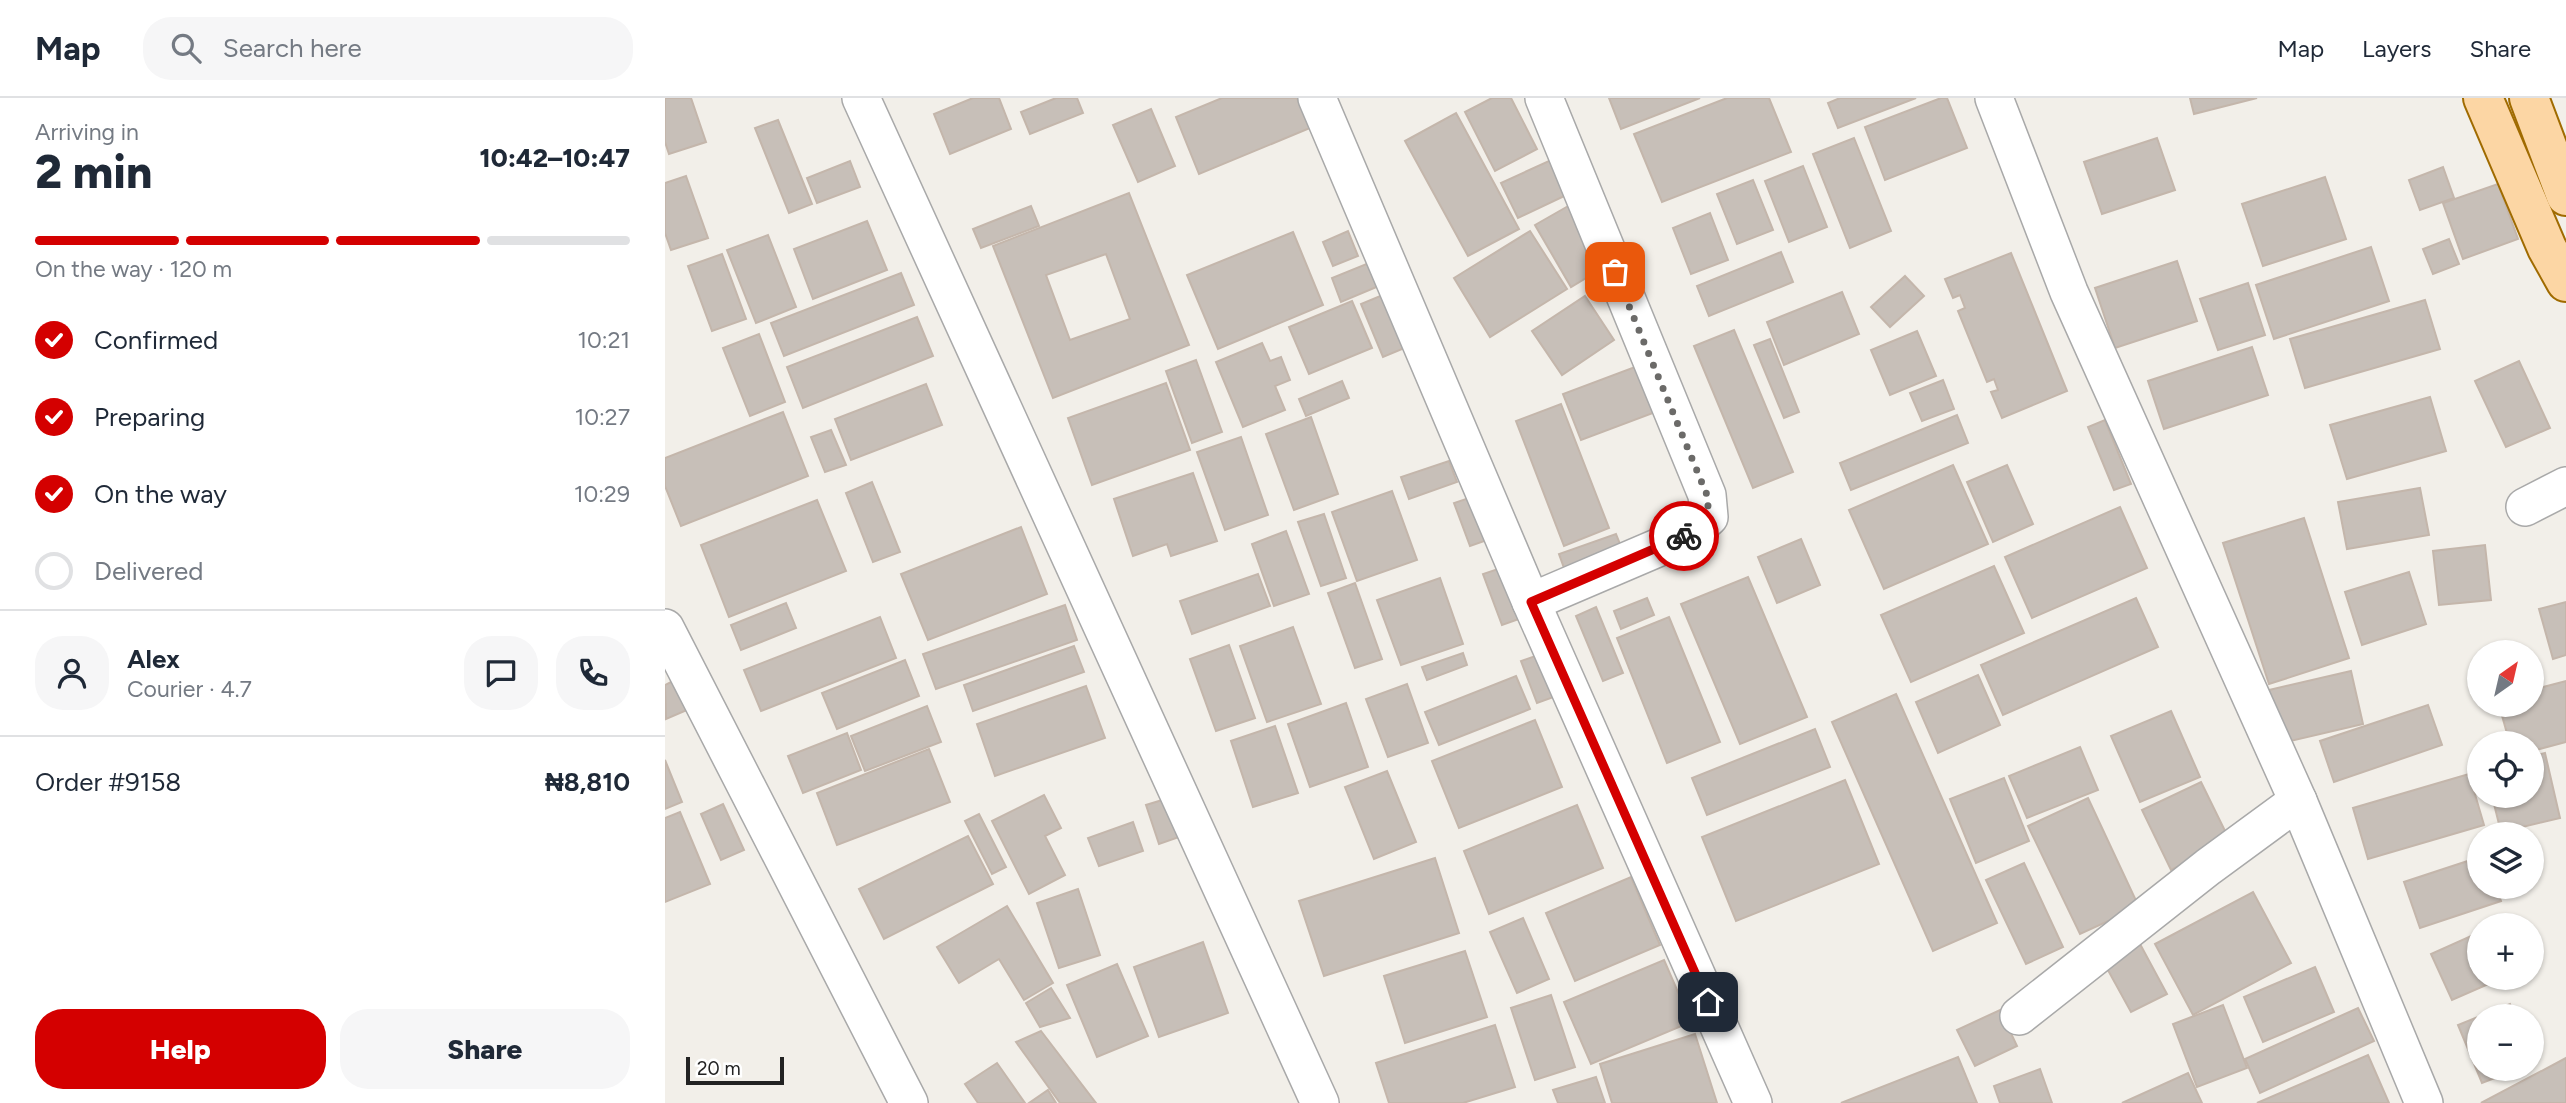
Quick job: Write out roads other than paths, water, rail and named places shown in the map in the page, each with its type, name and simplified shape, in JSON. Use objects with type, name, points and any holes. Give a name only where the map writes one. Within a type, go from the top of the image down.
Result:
[{"type":"main road","points":[[2483,98],[2547,248],[2566,282]]},
{"type":"main road","points":[[2529,98],[2566,196]]},
{"type":"street","points":[[862,98],[1320,1103]]},
{"type":"street","points":[[1317,98],[1531,602],[1752,1103]]},
{"type":"street","points":[[1531,602],[1690,534],[1709,517],[1707,495],[1544,98]]},
{"type":"street","points":[[1994,98],[2069,292],[2298,801],[2424,1103]]},
{"type":"street","points":[[2525,507],[2566,486]]},
{"type":"street","points":[[665,628],[909,1103]]},
{"type":"street","points":[[2019,1016],[2208,867],[2298,801]]}]
